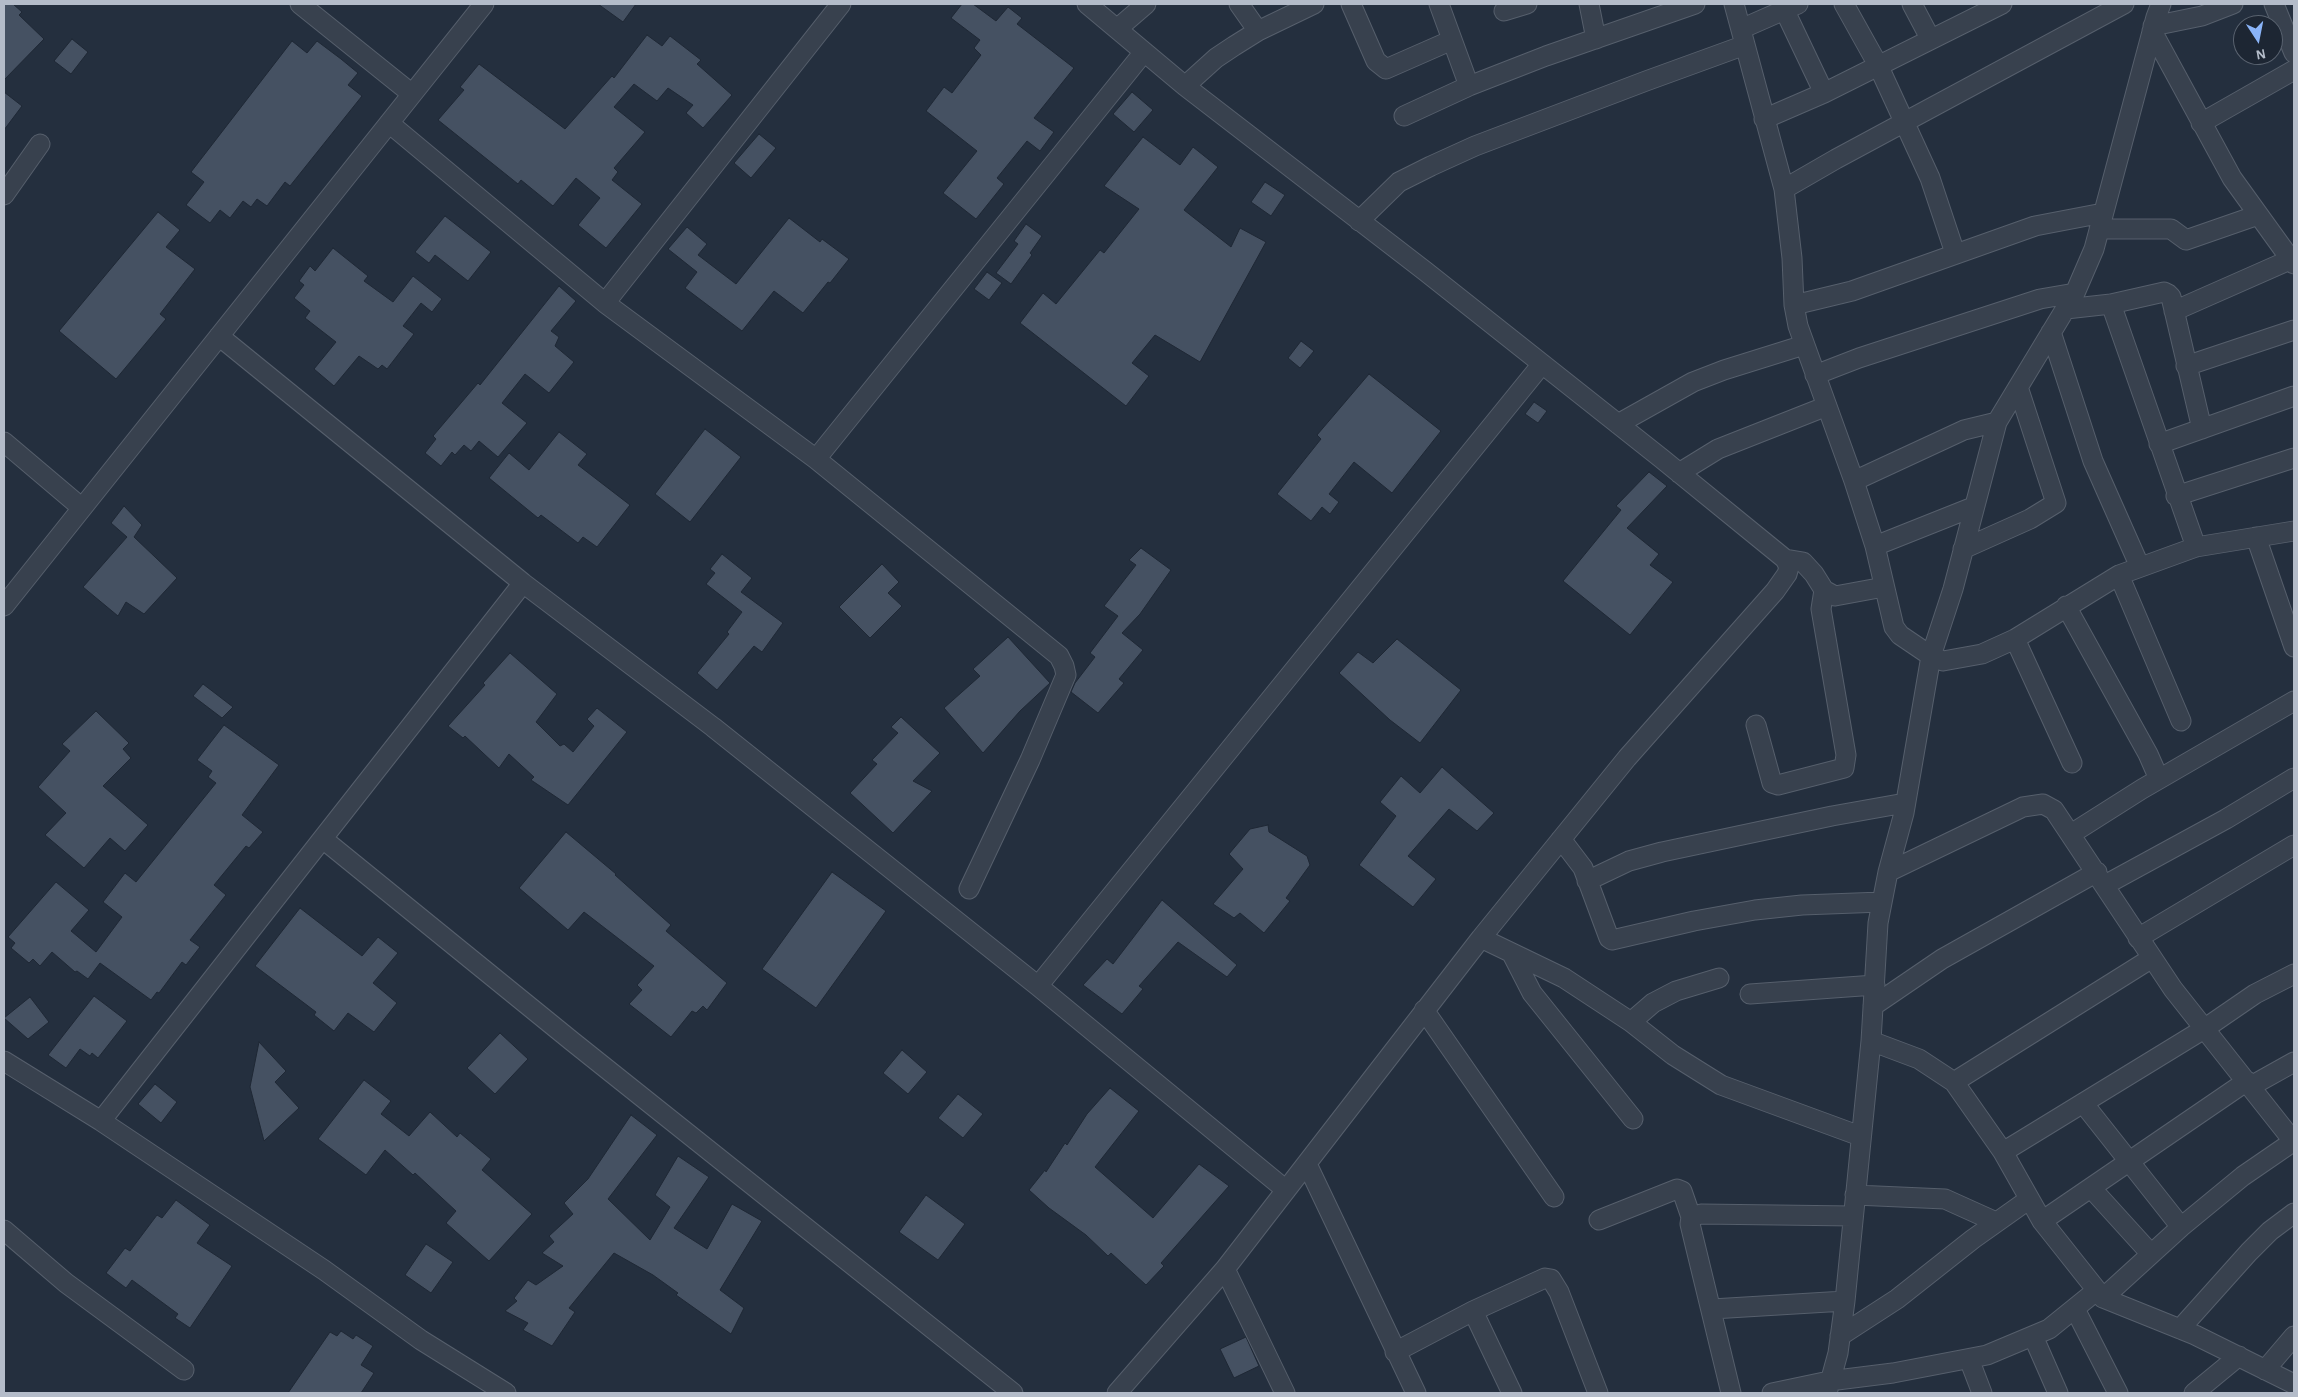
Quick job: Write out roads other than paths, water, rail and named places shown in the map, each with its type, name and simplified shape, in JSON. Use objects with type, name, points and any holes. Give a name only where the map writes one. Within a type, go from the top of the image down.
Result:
[{"type":"street","points":[[300,4],[412,94]]},
{"type":"street","points":[[4,606],[484,4]]},
{"type":"street","points":[[605,303],[841,4]]},
{"type":"street","points":[[1087,4],[1185,86],[1618,424],[1785,559],[1789,567],[1787,574],[1775,591],[1627,758],[1481,938],[1225,1269],[1117,1393]]},
{"type":"street","points":[[1117,29],[1146,4]]},
{"type":"street","points":[[1239,4],[1258,31]]},
{"type":"street","points":[[1185,86],[1216,58],[1258,31],[1314,4]]},
{"type":"street","points":[[1351,4],[1376,61],[1386,69],[1452,40]]},
{"type":"street","points":[[1439,4],[1469,86]]},
{"type":"street","points":[[1504,11],[1527,4]]},
{"type":"street","points":[[1589,4],[1596,39]]},
{"type":"street","points":[[1404,116],[1469,86],[1695,4]]},
{"type":"street","points":[[1734,4],[1784,189],[1792,258],[1794,305],[1798,326],[1854,481],[1875,546],[1894,627],[1900,635],[1931,656],[1943,660],[1982,654],[2015,639],[2118,575],[2196,547],[2294,531]]},
{"type":"street","points":[[1844,4],[1878,65],[1932,184],[1955,253]]},
{"type":"street","points":[[1912,4],[1930,38]]},
{"type":"street","points":[[1764,119],[1824,93],[1930,38],[2002,4]]},
{"type":"street","points":[[1784,189],[2124,4]]},
{"type":"street","points":[[1828,1387],[1835,1369],[1845,1301],[1875,985],[1878,923],[1905,803],[1931,656],[1963,550],[1997,422],[2071,301],[2094,249],[2161,4]]},
{"type":"street","points":[[2153,29],[2202,16],[2234,4]]},
{"type":"street","points":[[2274,4],[2293,46]]},
{"type":"street","points":[[1359,221],[1399,182],[1431,166],[1475,146],[1646,81],[1743,37],[1791,7],[1824,93]]},
{"type":"street","points":[[2153,29],[2201,123],[2232,178],[2258,216],[2293,260],[2174,311]]},
{"type":"street","points":[[816,459],[1144,52]]},
{"type":"street","points":[[2201,123],[2294,70]]},
{"type":"street","points":[[389,123],[605,303],[816,459],[1059,656],[1066,675],[1030,760],[969,889]]},
{"type":"street","points":[[4,195],[40,144]]},
{"type":"street","points":[[1794,305],[1852,291],[2035,226],[2101,221],[2171,229],[2186,240],[2258,216]]},
{"type":"street","points":[[1815,374],[2040,299],[2111,304],[2164,292],[2171,297],[2202,428]]},
{"type":"street","points":[[2111,304],[2176,496],[2196,547]]},
{"type":"street","points":[[2186,366],[2294,330]]},
{"type":"street","points":[[2051,332],[2093,461],[2140,568]]},
{"type":"street","points":[[219,336],[523,583],[713,727],[1038,986],[1286,1190]]},
{"type":"street","points":[[1618,424],[1693,382],[1724,370],[1804,345]]},
{"type":"street","points":[[1038,986],[1542,364]]},
{"type":"street","points":[[1963,550],[2030,519],[2056,503],[2018,387]]},
{"type":"street","points":[[2159,444],[2294,396]]},
{"type":"street","points":[[1679,474],[1718,450],[1827,406]]},
{"type":"street","points":[[1854,481],[1964,430],[1997,422]]},
{"type":"street","points":[[4,442],[82,508]]},
{"type":"street","points":[[2176,496],[2294,458]]},
{"type":"street","points":[[1875,546],[1973,507]]},
{"type":"street","points":[[2256,537],[2294,647]]},
{"type":"street","points":[[1785,559],[1803,562],[1814,574],[1824,590],[1834,596],[1884,587]]},
{"type":"street","points":[[2118,575],[2181,721]]},
{"type":"street","points":[[102,1121],[523,583]]},
{"type":"street","points":[[1756,725],[1772,783],[1778,785],[1844,768],[1846,756],[1822,609],[1824,590]]},
{"type":"street","points":[[2066,606],[2148,754],[2158,779]]},
{"type":"street","points":[[2015,639],[2072,762]]},
{"type":"street","points":[[2071,834],[2158,779],[2294,701]]},
{"type":"street","points":[[1873,1006],[1942,959],[2101,878],[2226,819],[2294,778]]},
{"type":"street","points":[[1587,881],[1629,861],[1662,852],[1832,816],[1905,803]]},
{"type":"street","points":[[1772,1393],[1828,1387],[1988,1355],[2049,1329],[2075,1309],[2100,1295],[2243,1176],[2294,1141],[2204,1029],[2152,958],[2101,878],[2054,810],[2043,804],[2023,807],[1888,872]]},
{"type":"street","points":[[322,839],[1013,1393]]},
{"type":"street","points":[[1561,839],[1578,860],[1609,938],[1612,940],[1694,921],[1755,910],[1802,905],[1882,902]]},
{"type":"street","points":[[2138,938],[2294,845]]},
{"type":"street","points":[[1481,938],[1564,978],[1631,1022],[1673,1055],[1721,1085],[1860,1136]]},
{"type":"street","points":[[1512,954],[1532,993],[1634,1119]]},
{"type":"street","points":[[1954,1082],[2152,958]]},
{"type":"street","points":[[2003,1152],[2204,1029],[2254,994],[2294,974]]},
{"type":"street","points":[[1631,1022],[1653,1004],[1676,991],[1720,978]]},
{"type":"street","points":[[1750,994],[1875,985]]},
{"type":"street","points":[[1424,1010],[1554,1197]]},
{"type":"street","points":[[1870,1041],[1919,1059],[1954,1082],[2003,1152],[2028,1200],[2042,1221],[2100,1295],[2239,1356],[2294,1384]]},
{"type":"street","points":[[4,1061],[102,1121],[324,1270],[422,1340],[506,1393]]},
{"type":"street","points":[[2042,1221],[2249,1084],[2294,1062]]},
{"type":"street","points":[[2084,1103],[2129,1163],[2181,1227]]},
{"type":"street","points":[[1307,1164],[1416,1393]]},
{"type":"street","points":[[1599,1220],[1676,1189],[1682,1191],[1686,1197],[1691,1216],[1690,1224],[1732,1393]]},
{"type":"street","points":[[2092,1189],[2151,1254]]},
{"type":"street","points":[[1855,1195],[1945,1200],[1996,1222]]},
{"type":"street","points":[[1840,1336],[1897,1299],[1996,1222],[2028,1200]]},
{"type":"street","points":[[2180,1330],[2249,1252],[2270,1231],[2294,1213]]},
{"type":"street","points":[[1691,1216],[1701,1214],[1853,1216]]},
{"type":"street","points":[[4,1230],[66,1283],[184,1370]]},
{"type":"street","points":[[1225,1269],[1286,1393]]},
{"type":"street","points":[[1395,1352],[1538,1279],[1551,1279],[1559,1292],[1598,1393]]},
{"type":"street","points":[[1712,1308],[1845,1301]]},
{"type":"street","points":[[2075,1309],[2118,1393]]},
{"type":"street","points":[[1473,1311],[1512,1393]]},
{"type":"street","points":[[2033,1336],[2058,1393]]},
{"type":"street","points":[[2265,1370],[2294,1336]]},
{"type":"street","points":[[2194,1393],[2239,1356]]},
{"type":"street","points":[[1969,1359],[1982,1393]]}]
